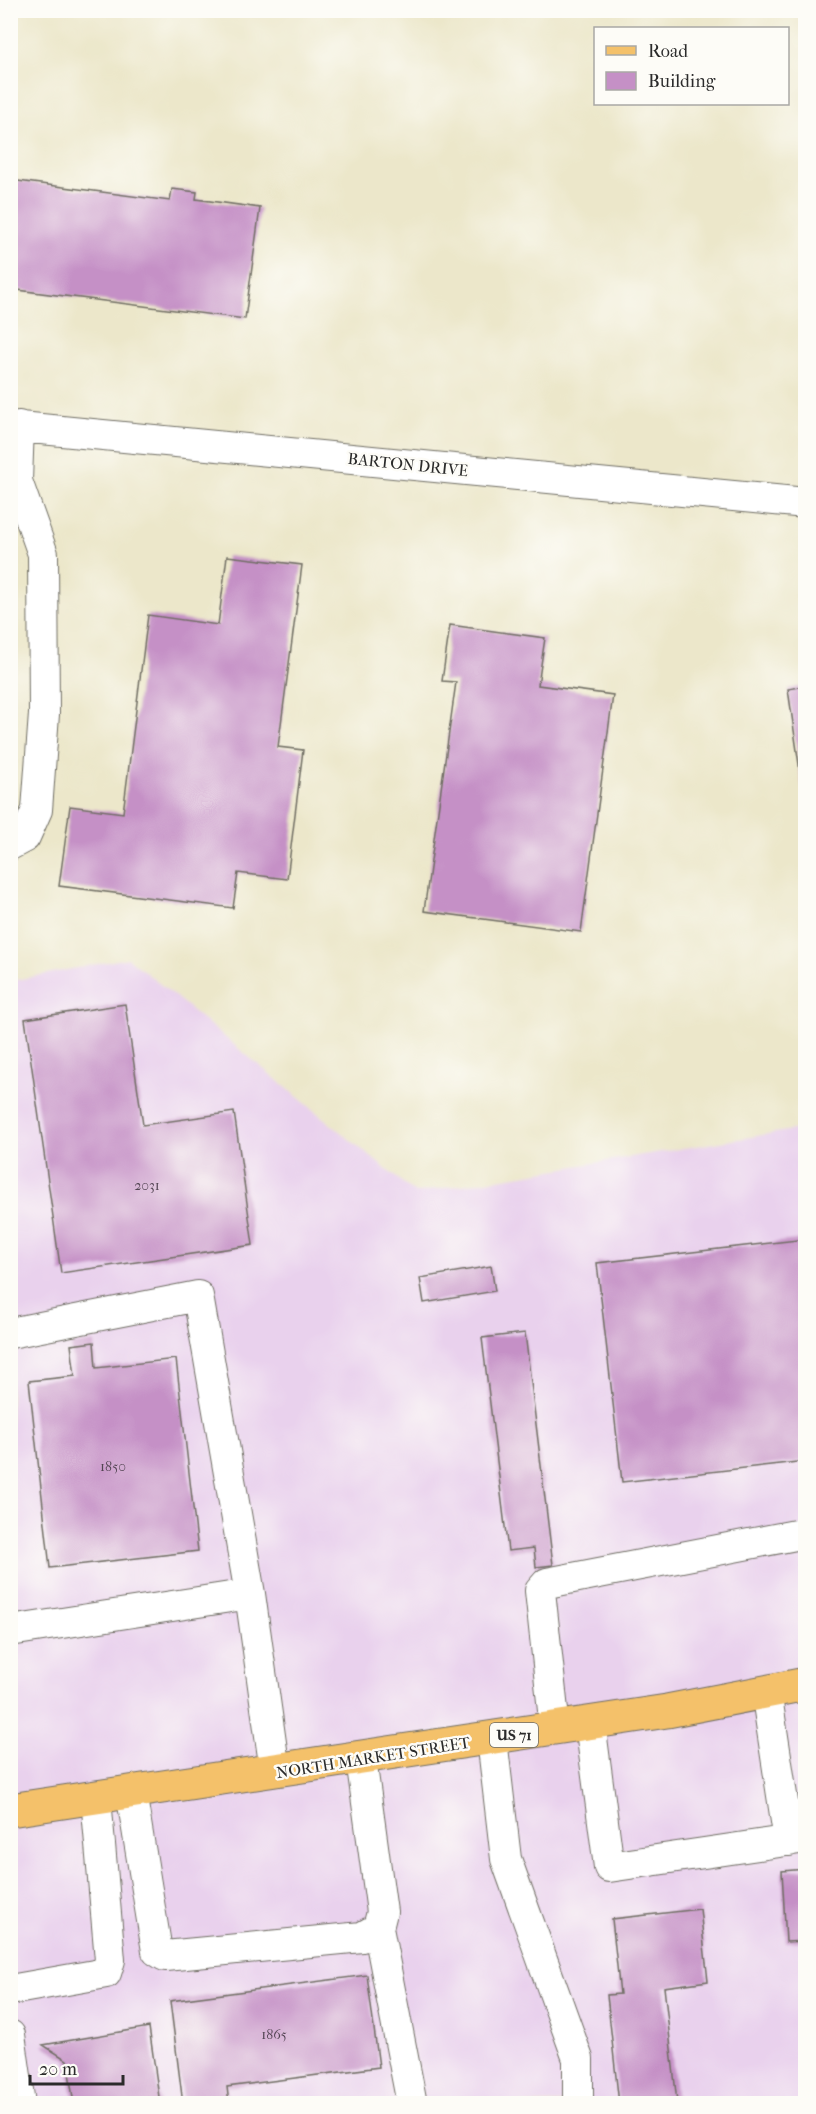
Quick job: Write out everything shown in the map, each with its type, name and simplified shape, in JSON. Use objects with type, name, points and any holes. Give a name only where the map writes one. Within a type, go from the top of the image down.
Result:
[{"type":"main road","name":"NORTH MARKET STREET","points":[[10,1810],[492,1739],[806,1684]]},
{"type":"street","name":"BARTON DRIVE","points":[[15,426],[806,502]]},
{"type":"street","points":[[10,845],[25,837],[37,810],[44,714],[43,554],[17,481],[15,426]]},
{"type":"street","points":[[10,1333],[198,1296],[250,1594],[275,1771]]},
{"type":"street","points":[[555,1729],[540,1591],[547,1583],[806,1533]]},
{"type":"street","points":[[10,1631],[250,1594]]},
{"type":"street","points":[[590,1723],[609,1867],[797,1839],[766,1691]]},
{"type":"street","points":[[492,1739],[506,1859],[578,2059],[579,2103]]},
{"type":"street","points":[[361,1759],[382,1912],[378,1928],[412,2103]]},
{"type":"street","points":[[131,1792],[157,1951],[165,1956],[362,1936],[378,1928]]},
{"type":"street","points":[[10,1990],[106,1973],[110,1960],[96,1798]]},
{"type":"street","points":[[10,2035],[20,2103]]},
{"type":"shaded area","points":[[128,958],[415,1193],[805,1128],[805,2103],[11,2104],[11,981]]},
{"type":"building","points":[[10,180],[170,201],[172,189],[197,192],[196,199],[260,208],[245,319],[10,289]]},
{"type":"building","points":[[227,556],[302,565],[278,747],[303,750],[287,879],[238,873],[233,908],[59,886],[70,806],[123,813],[148,615],[218,625]]},
{"type":"building","points":[[450,625],[545,638],[538,685],[613,695],[581,932],[424,911],[456,682],[442,681]]},
{"type":"building","points":[[806,686],[806,799],[804,799],[788,689]]},
{"type":"building","points":[[125,1004],[143,1125],[234,1112],[253,1245],[61,1273],[25,1019]]},
{"type":"building","points":[[806,1239],[806,1461],[622,1482],[597,1263]]},
{"type":"building","points":[[491,1266],[495,1291],[424,1303],[420,1278]]},
{"type":"building","points":[[525,1333],[553,1565],[536,1567],[534,1548],[508,1551],[482,1338]]},
{"type":"building","points":[[94,1342],[96,1368],[176,1359],[198,1551],[50,1568],[29,1381],[75,1376],[71,1345]]},
{"type":"building","points":[[806,1869],[806,1941],[786,1942],[782,1871]]},
{"type":"building","points":[[700,1909],[708,1981],[664,1987],[677,2102],[619,2104],[607,1995],[620,1994],[612,1919]]},
{"type":"building","points":[[367,1975],[379,2067],[227,2087],[229,2104],[183,2104],[170,2001]]},
{"type":"building","points":[[149,2027],[160,2104],[74,2104],[67,2060],[43,2045]]}]
